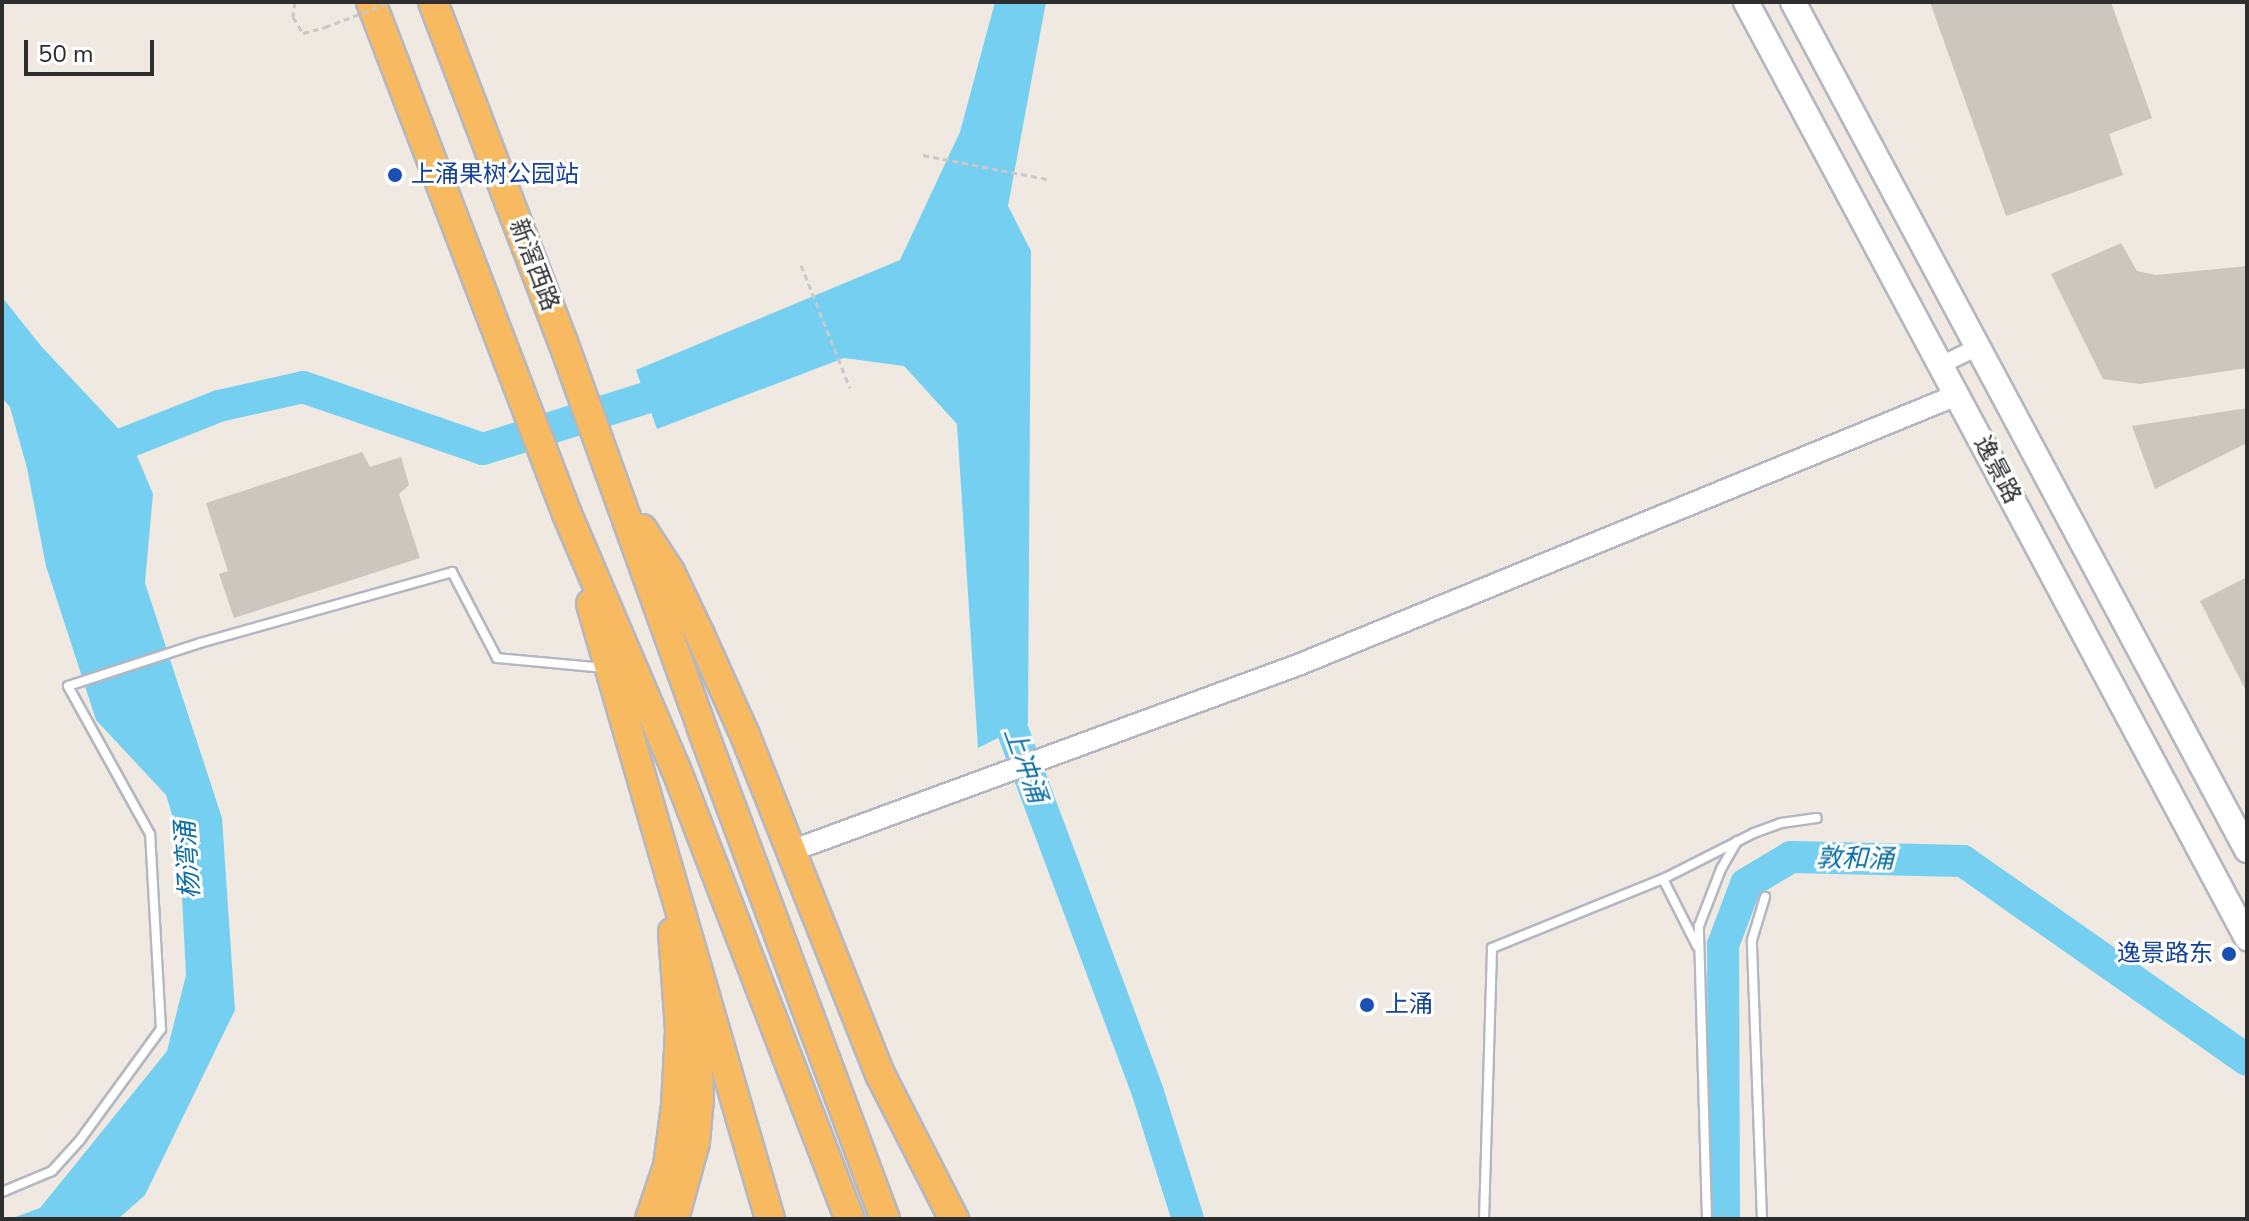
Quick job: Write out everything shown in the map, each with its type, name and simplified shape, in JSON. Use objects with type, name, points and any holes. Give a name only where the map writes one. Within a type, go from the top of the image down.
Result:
[{"type":"highway","points":[[371,2],[567,514],[676,769],[850,1219]]},
{"type":"highway","name":"新滘西路","points":[[433,2],[563,342],[614,485]]},
{"type":"highway","points":[[614,485],[670,572],[688,610],[745,735],[881,1076],[954,1219]]},
{"type":"highway","points":[[614,485],[885,1219]]},
{"type":"highway","points":[[567,514],[658,840],[770,1219]]},
{"type":"highway","points":[[650,1219],[668,1166],[680,1030],[672,928],[658,840]]},
{"type":"highway","points":[[658,840],[680,924],[698,1027],[699,1099],[695,1142],[674,1219]]},
{"type":"highway","points":[[908,1133],[938,1184],[966,1219]]},
{"type":"main road","name":"逸景路","points":[[1746,2],[2247,938]]},
{"type":"main road","name":"逸景路","points":[[1793,2],[2247,850]]},
{"type":"street","points":[[1941,365],[1976,348]]},
{"type":"street","points":[[791,851],[1298,665],[1957,395]]},
{"type":"lane","points":[[2,1192],[52,1171],[80,1140],[161,1029],[150,834],[68,686],[200,643],[452,572],[497,658],[609,668]]},
{"type":"lane","points":[[1484,1219],[1492,948],[1663,879],[1737,841],[1781,823],[1817,818]]},
{"type":"lane","points":[[1707,1219],[1699,926],[1721,869],[1737,841]]},
{"type":"lane","points":[[1663,879],[1699,950]]},
{"type":"lane","points":[[1762,1219],[1749,940],[1765,897]]},
{"type":"path","points":[[295,2],[293,17],[303,33],[391,2]]},
{"type":"path","points":[[923,155],[1047,179]]},
{"type":"path","points":[[801,265],[850,388]]},
{"type":"water","points":[[995,2],[1046,2],[1008,206],[1031,251],[1028,723],[978,748],[957,424],[904,366],[844,358],[657,429],[636,370],[900,260],[960,132]]},
{"type":"water","name":"杨湾涌","points":[[2,297],[41,346],[131,442],[153,494],[145,583],[222,818],[235,1010],[145,1195],[118,1219],[10,1219],[40,1208],[167,1051],[186,975],[179,838],[166,795],[96,720],[46,566],[27,468],[10,407],[2,398]]},
{"type":"building","points":[[1930,2],[2111,2],[2152,118],[2109,134],[2123,175],[2006,216]]},
{"type":"building","points":[[2121,243],[2137,271],[2156,275],[2247,266],[2247,368],[2140,384],[2103,379],[2051,274]]},
{"type":"building","points":[[2247,408],[2247,443],[2155,489],[2132,426]]},
{"type":"building","points":[[362,452],[370,467],[401,457],[409,485],[399,494],[420,558],[234,618],[219,574],[228,571],[206,503]]},
{"type":"building","points":[[2247,577],[2247,693],[2200,601]]},
{"type":"waterway","points":[[90,457],[219,406],[303,387],[483,449],[687,385]]},
{"type":"waterway","name":"上冲涌","points":[[1002,688],[1002,702],[1148,1093],[1188,1219]]},
{"type":"waterway","name":"敦和涌","points":[[1724,1219],[1723,945],[1746,884],[1791,857],[1963,861],[2247,1060]]},
{"type":"place","name":"上涌果树公园站","points":[[395,175]]},
{"type":"place","name":"逸景路东","points":[[2229,954]]},
{"type":"place","name":"上涌","points":[[1367,1005]]}]
